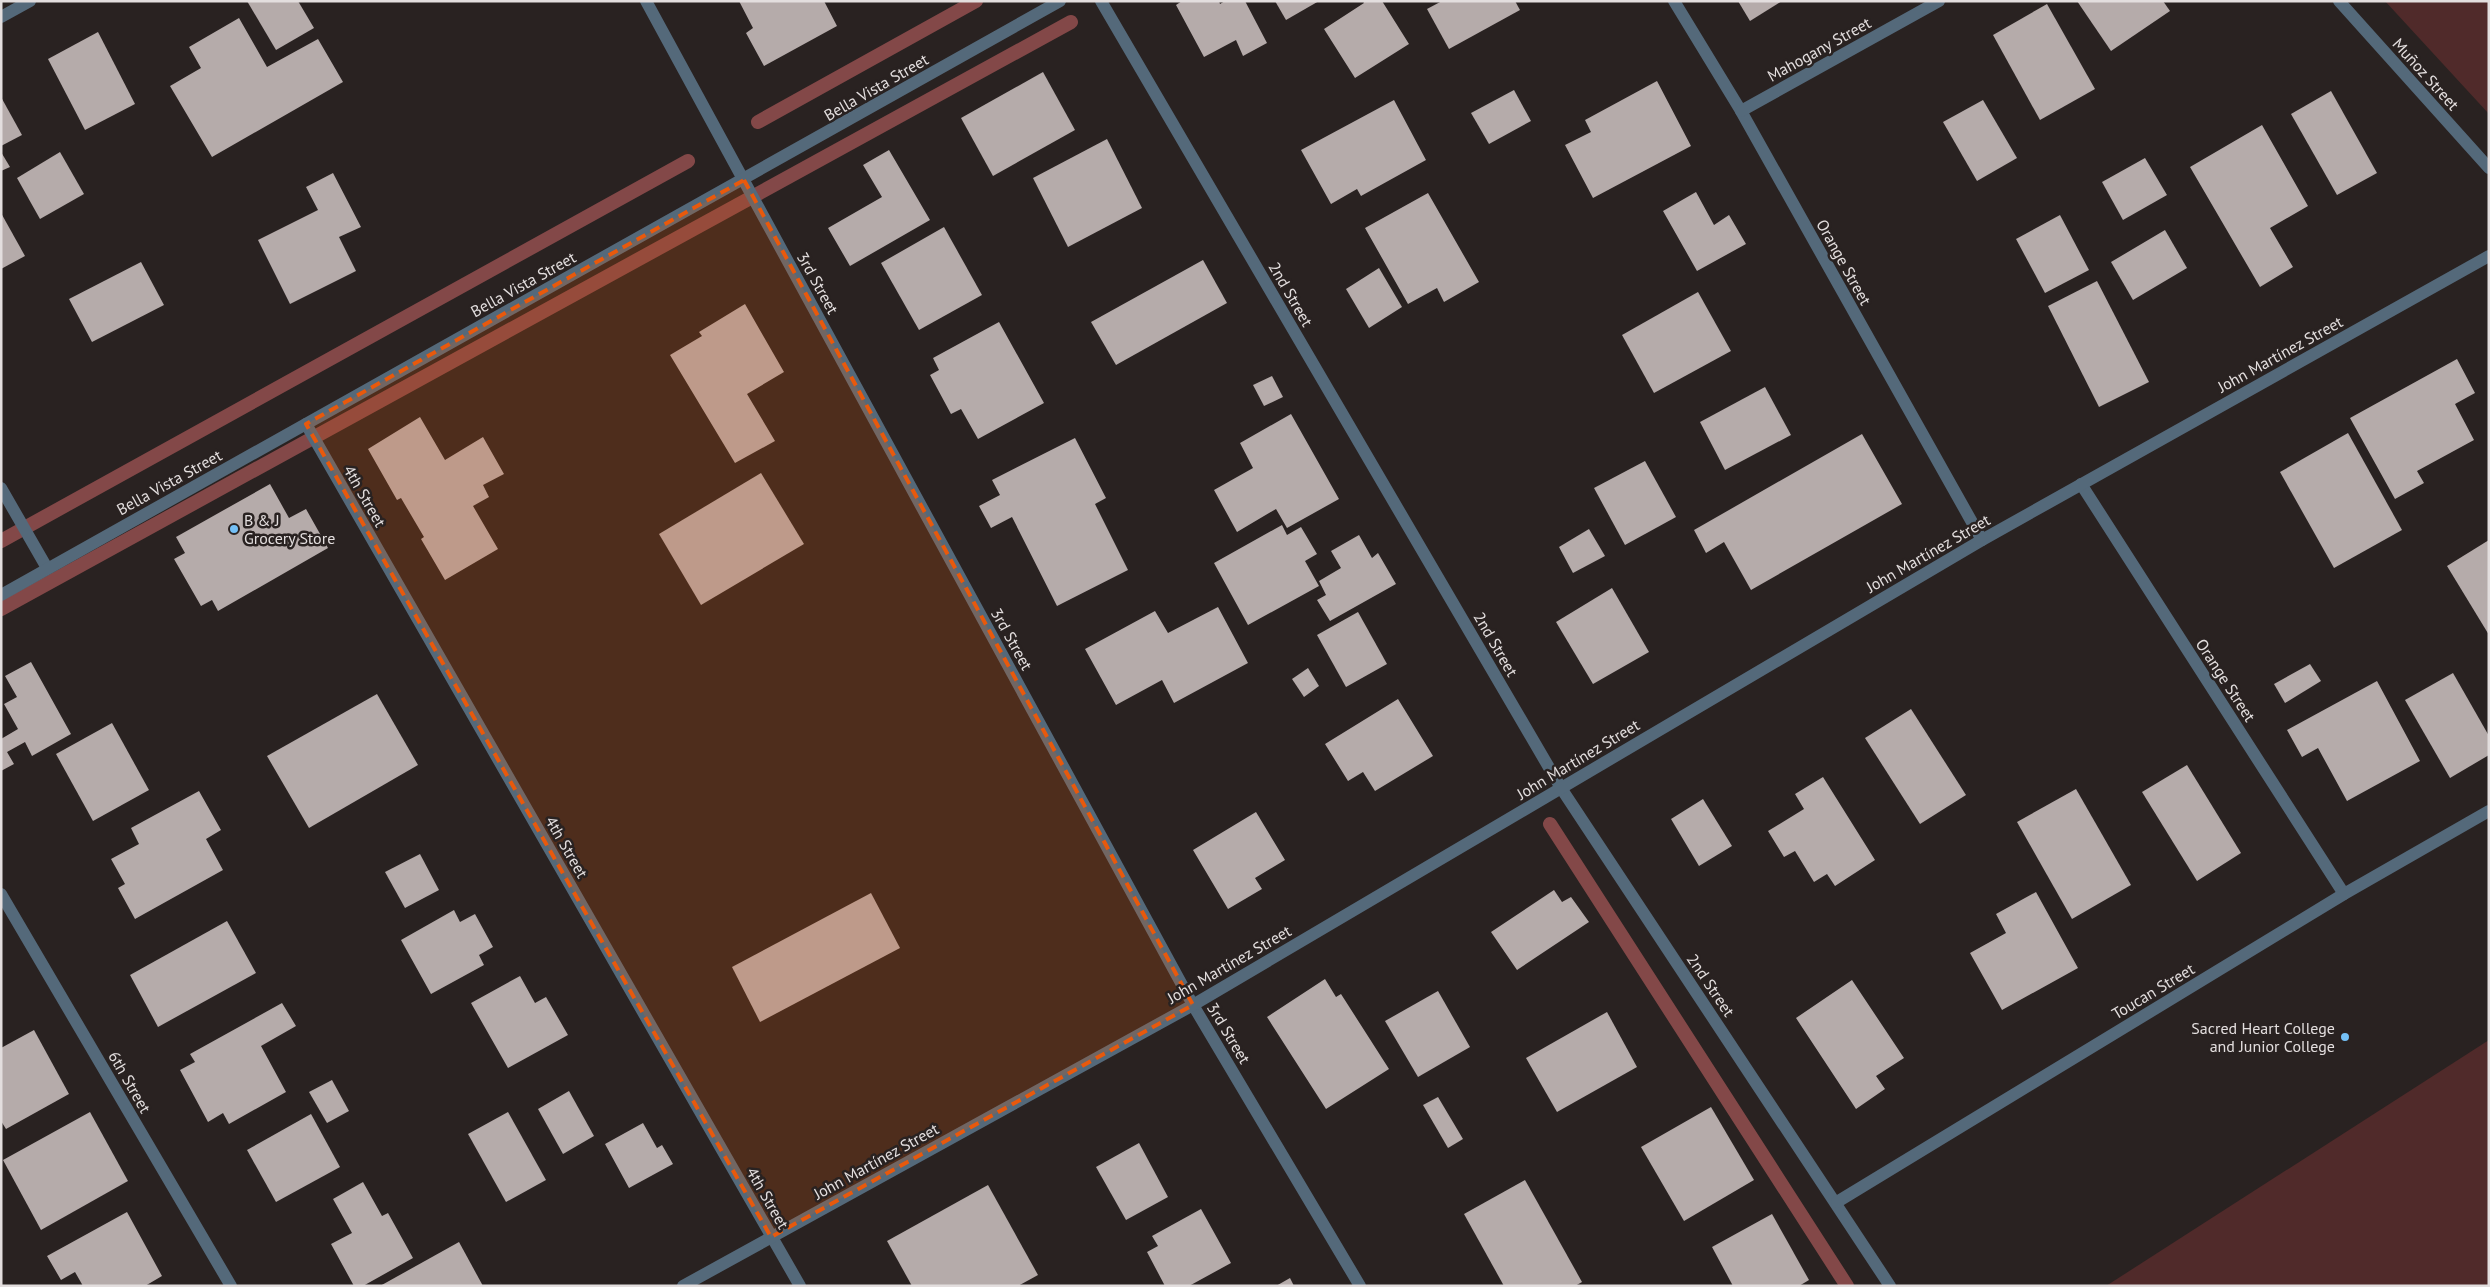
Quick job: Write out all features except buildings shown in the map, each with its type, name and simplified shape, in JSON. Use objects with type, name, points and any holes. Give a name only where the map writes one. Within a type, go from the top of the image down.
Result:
[{"type":"street","points":[[1,17],[30,1]]},
{"type":"street","name":"3rd Street","points":[[646,1],[1193,1005],[1360,1286]]},
{"type":"street","name":"Bella Vista Street","points":[[1,595],[744,180],[1060,1]]},
{"type":"street","name":"2nd Street","points":[[1101,1],[1561,788],[1837,1202],[1890,1286]]},
{"type":"street","name":"Orange Street","points":[[1674,1],[1741,111],[1982,540]]},
{"type":"street","name":"Mahogany Street","points":[[1741,111],[1939,1]]},
{"type":"street","name":"Muñoz Street","points":[[2338,1],[2489,168]]},
{"type":"street","name":"John Martínez Street","points":[[683,1286],[1193,1005],[1982,540],[2489,256]]},
{"type":"street","name":"4th Street","points":[[306,424],[800,1286]]},
{"type":"street","name":"Orange Street","points":[[2081,484],[2344,894]]},
{"type":"street","points":[[1,488],[47,568]]},
{"type":"street","name":"Toucan Street","points":[[1837,1202],[2344,894],[2489,811]]},
{"type":"street","name":"6th Street","points":[[1,894],[230,1286]]},
{"type":"highlighted area","points":[[744,180],[1193,1005],[771,1237],[306,424]]},
{"type":"shaded area","points":[[2385,1],[2489,1],[2489,114]]},
{"type":"shaded area","points":[[2489,1040],[2489,1286],[2106,1286]]},
{"type":"waterway","points":[[758,122],[976,1]]},
{"type":"waterway","points":[[1,609],[1071,22]]},
{"type":"waterway","points":[[1,541],[688,161]]},
{"type":"waterway","points":[[1550,824],[1847,1286]]},
{"type":"place","name":"B & J Grocery Store","points":[[234,529]]},
{"type":"place","name":"Sacred Heart College and Junior College","points":[[2345,1037]]}]
